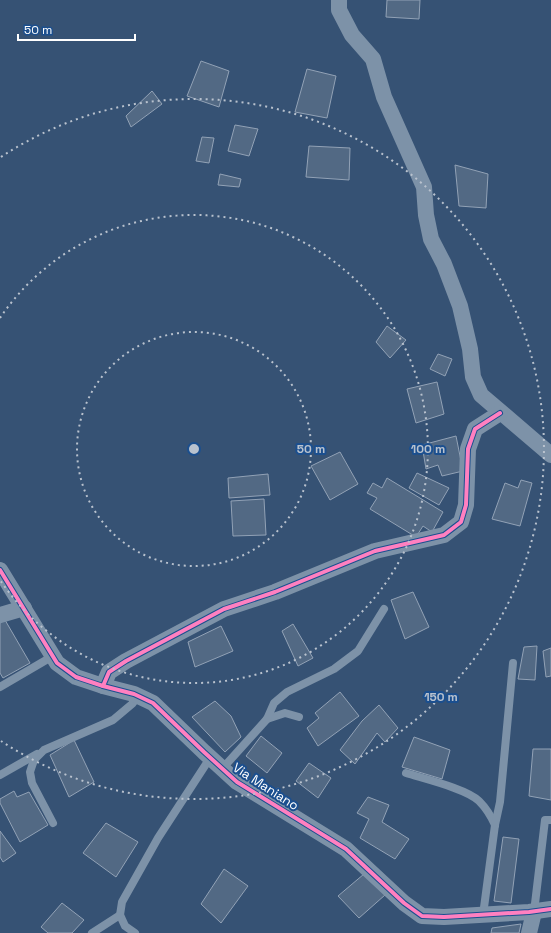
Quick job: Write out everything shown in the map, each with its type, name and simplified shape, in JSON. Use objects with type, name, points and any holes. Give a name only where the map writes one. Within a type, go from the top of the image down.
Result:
[{"type":"street","points":[[339,0],[339,10],[352,35],[373,59],[384,97],[424,187],[426,215],[431,239],[444,264],[460,306],[470,349],[473,377],[481,395],[551,455]]},
{"type":"street","points":[[103,686],[109,672],[126,661],[224,609],[275,592],[375,551],[444,535],[461,522],[466,505],[468,449],[476,429],[500,412]]},
{"type":"street","name":"Via Maniano","points":[[0,570],[57,663],[76,677],[138,696],[153,703],[237,782],[346,849],[404,904],[422,916],[444,918],[534,912],[551,909]]},
{"type":"street","points":[[0,614],[24,608]]},
{"type":"street","points":[[529,933],[534,912]]},
{"type":"lane","points":[[222,769],[267,719],[274,703],[287,692],[334,669],[358,651],[384,609]]},
{"type":"lane","points":[[0,687],[53,656]]},
{"type":"lane","points":[[483,915],[495,825],[500,802],[513,664]]},
{"type":"lane","points":[[0,775],[44,750],[113,720],[132,704],[138,696]]},
{"type":"lane","points":[[267,719],[285,713],[298,717]]},
{"type":"lane","points":[[44,750],[34,760],[30,772],[32,783],[53,823]]},
{"type":"lane","points":[[135,933],[125,926],[120,915],[122,902],[154,845],[210,758]]},
{"type":"lane","points":[[406,773],[467,793],[478,801],[489,814],[495,825]]},
{"type":"lane","points":[[534,912],[545,820],[551,820]]},
{"type":"lane","points":[[92,933],[120,915]]},
{"type":"building","points":[[387,0],[420,0],[419,19],[386,17]]},
{"type":"building","points":[[201,61],[229,71],[219,107],[187,96]]},
{"type":"building","points":[[307,69],[336,76],[327,118],[295,112]]},
{"type":"building","points":[[152,91],[162,104],[131,127],[126,116]]},
{"type":"building","points":[[235,125],[258,129],[249,156],[228,151]]},
{"type":"building","points":[[202,137],[214,138],[209,163],[196,161]]},
{"type":"building","points":[[309,146],[350,148],[349,180],[306,177]]},
{"type":"building","points":[[455,165],[488,174],[486,208],[459,206]]},
{"type":"building","points":[[220,174],[241,179],[239,187],[218,185]]},
{"type":"building","points":[[387,326],[406,340],[390,358],[376,342]]},
{"type":"building","points":[[438,354],[452,359],[445,376],[430,369]]},
{"type":"building","points":[[437,382],[444,414],[416,423],[407,389]]},
{"type":"building","points":[[456,436],[463,471],[442,476],[438,465],[426,469],[422,445]]},
{"type":"building","points":[[340,452],[358,484],[330,500],[311,466]]},
{"type":"building","points":[[417,473],[449,488],[439,505],[409,488]]},
{"type":"building","points":[[268,474],[270,495],[229,498],[228,478]]},
{"type":"building","points":[[387,478],[443,512],[432,532],[423,526],[416,537],[370,509],[377,498],[367,493],[373,483],[382,488]]},
{"type":"building","points":[[521,480],[532,483],[520,526],[492,519],[505,483],[518,488]]},
{"type":"building","points":[[264,499],[266,535],[233,536],[231,501]]},
{"type":"building","points":[[413,592],[429,627],[405,639],[391,600]]},
{"type":"building","points":[[5,620],[30,663],[3,678],[0,673],[0,623]]},
{"type":"building","points":[[293,624],[313,658],[298,666],[282,631]]},
{"type":"building","points":[[221,626],[233,651],[195,667],[188,642]]},
{"type":"building","points":[[537,646],[535,680],[518,679],[524,647]]},
{"type":"building","points":[[551,648],[551,676],[546,677],[543,651]]},
{"type":"building","points":[[340,692],[359,716],[318,746],[307,728],[319,718],[315,713]]},
{"type":"building","points":[[215,701],[231,716],[241,737],[225,752],[192,717]]},
{"type":"building","points":[[379,705],[398,728],[385,742],[377,733],[355,764],[340,750],[362,721]]},
{"type":"building","points":[[261,736],[282,753],[267,773],[246,756]]},
{"type":"building","points":[[414,737],[450,750],[442,779],[402,767]]},
{"type":"building","points":[[74,740],[94,782],[69,797],[50,755]]},
{"type":"building","points":[[533,749],[551,749],[551,800],[529,796]]},
{"type":"building","points":[[309,763],[331,778],[318,798],[296,781]]},
{"type":"building","points":[[14,791],[17,797],[29,792],[48,825],[20,842],[0,803],[0,799]]},
{"type":"building","points":[[368,797],[389,805],[382,822],[409,839],[395,859],[360,838],[369,819],[357,813]]},
{"type":"building","points":[[106,823],[138,842],[116,877],[83,853]]},
{"type":"building","points":[[0,831],[16,853],[3,862],[0,857]]},
{"type":"building","points":[[503,837],[519,839],[511,903],[494,901]]},
{"type":"building","points":[[224,869],[248,886],[221,923],[201,904]]},
{"type":"building","points":[[364,874],[385,895],[359,918],[338,896]]},
{"type":"building","points":[[62,903],[84,920],[72,933],[48,933],[41,927]]},
{"type":"building","points":[[521,924],[519,933],[491,933],[492,928]]},
{"type":"cycle path","points":[[103,686],[109,672],[126,661],[224,609],[275,592],[375,551],[444,535],[461,522],[466,505],[468,449],[475,429],[500,413]]},
{"type":"cycle path","points":[[0,570],[57,663],[76,677],[134,694],[153,703],[237,782],[346,849],[404,903],[422,916],[444,917],[529,912],[551,909]]}]
